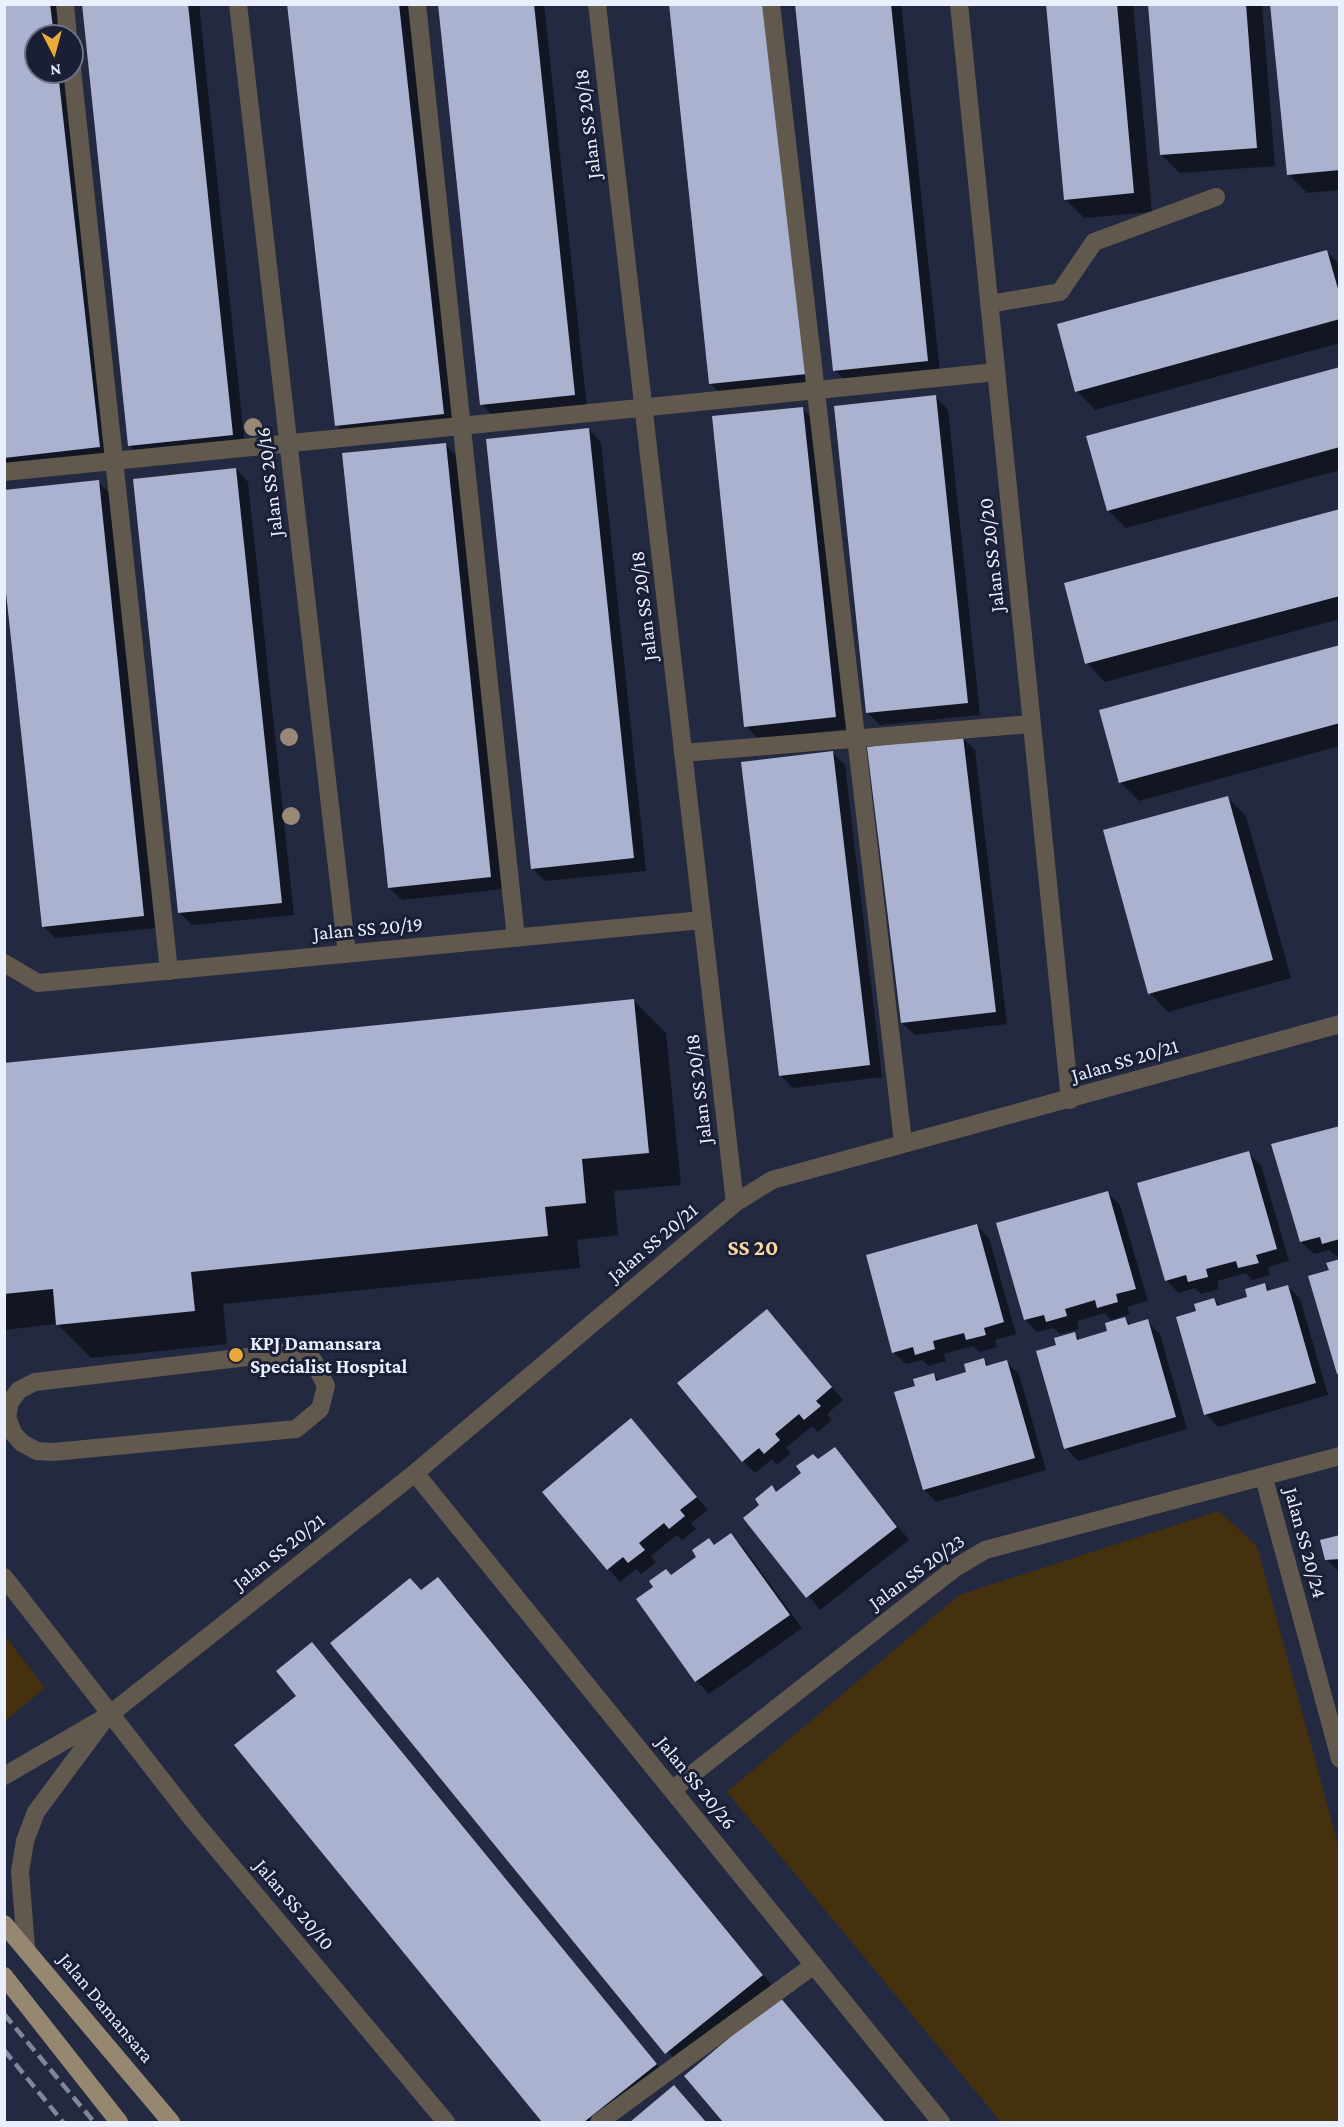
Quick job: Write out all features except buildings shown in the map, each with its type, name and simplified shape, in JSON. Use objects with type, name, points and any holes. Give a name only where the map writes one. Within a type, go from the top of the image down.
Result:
[{"type":"main road","name":"Jalan Damansara","points":[[4,1924],[171,2122]]},
{"type":"main road","points":[[4,1976],[119,2122]]},
{"type":"street","points":[[65,4],[67,24]]},
{"type":"street","name":"Jalan SS 20/16","points":[[238,4],[347,954]]},
{"type":"street","points":[[417,4],[516,938]]},
{"type":"street","name":"Jalan SS 20/18","points":[[597,4],[735,1203]]},
{"type":"street","points":[[771,4],[903,1142]]},
{"type":"street","name":"Jalan SS 20/20","points":[[958,4],[1070,1100]]},
{"type":"street","points":[[74,84],[169,971]]},
{"type":"street","points":[[989,304],[1060,292],[1094,242],[1216,197]]},
{"type":"street","points":[[4,472],[996,372]]},
{"type":"street","points":[[683,753],[1031,724]]},
{"type":"street","name":"Jalan SS 20/19","points":[[4,963],[38,984],[702,920]]},
{"type":"street","name":"Jalan SS 20/21","points":[[4,1776],[109,1714],[415,1473],[735,1203],[772,1180],[903,1142],[1070,1100],[1340,1024]]},
{"type":"street","points":[[290,1352],[313,1360],[326,1386],[320,1409],[296,1429],[53,1452],[37,1451],[22,1443],[13,1434],[6,1417],[10,1402],[19,1390],[34,1382],[290,1352]]},
{"type":"street","name":"Jalan SS 20/23","points":[[672,1790],[955,1568],[985,1550],[1264,1478],[1340,1456]]},
{"type":"street","name":"Jalan SS 20/26","points":[[415,1473],[941,2122]]},
{"type":"street","name":"Jalan SS 20/24","points":[[1264,1478],[1340,1759]]},
{"type":"street","name":"Jalan SS 20/10","points":[[4,1577],[193,1820],[446,2122]]},
{"type":"street","name":"Jalan SS 20/21","points":[[26,1948],[20,1872],[25,1841],[36,1812],[109,1714]]},
{"type":"street","points":[[599,2122],[814,1965]]},
{"type":"shaded area","points":[[1219,1511],[1257,1546],[1339,1848],[1339,2122],[1001,2122],[727,1792],[959,1595]]},
{"type":"shaded area","points":[[5,1636],[45,1688],[4,1721]]},
{"type":"railway","points":[[4,2014],[94,2122]]},
{"type":"railway","points":[[4,2050],[63,2122]]},
{"type":"place","name":"KPJ Damansara Specialist Hospital","points":[[236,1355]]},
{"type":"district","name":"SS 20","points":[[753,1248]]}]
